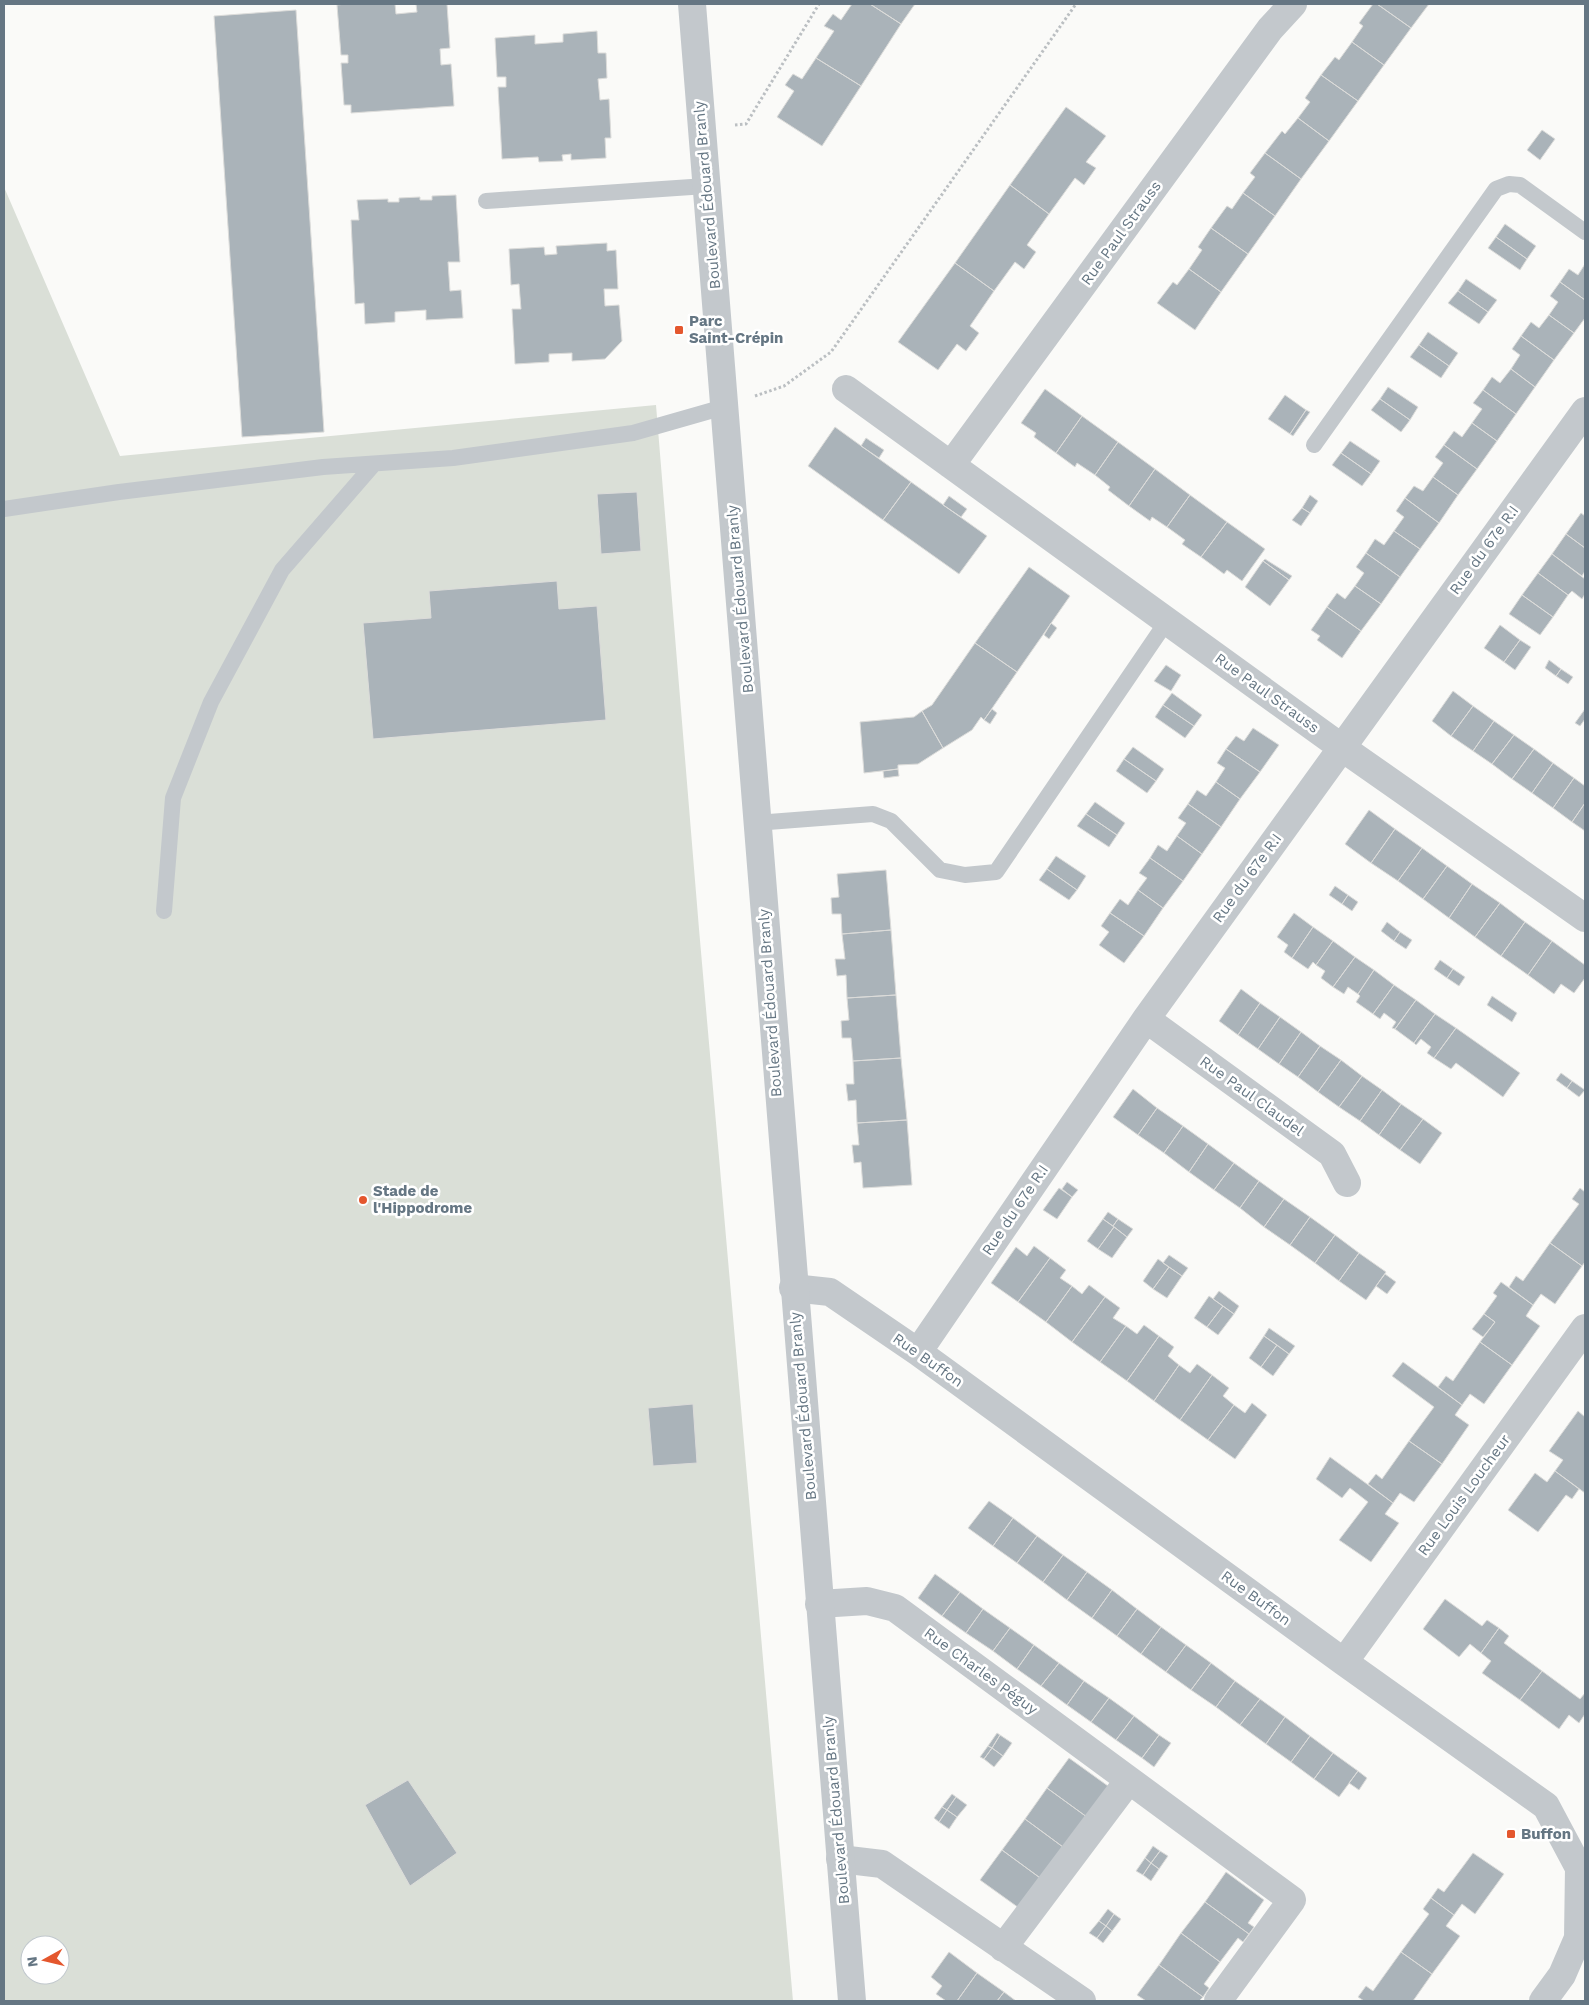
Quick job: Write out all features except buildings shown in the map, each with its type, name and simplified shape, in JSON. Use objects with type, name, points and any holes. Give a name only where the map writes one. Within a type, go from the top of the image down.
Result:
[{"type":"street","name":"Boulevard Édouard Branly","points":[[692,4],[793,1288],[852,2001]]},
{"type":"street","name":"Rue Paul Strauss","points":[[951,465],[1270,29],[1293,4]]},
{"type":"street","name":"Rue Paul Strauss","points":[[846,389],[1341,747],[1585,918]]},
{"type":"street","name":"Rue du 67e R.I","points":[[918,1352],[1146,1019],[1585,411]]},
{"type":"street","name":"Rue Paul Claudel","points":[[1146,1019],[1332,1154],[1347,1183]]},
{"type":"street","name":"Rue Buffon","points":[[793,1288],[830,1292],[918,1352],[1344,1662],[1546,1806],[1579,1868],[1578,1938],[1574,1978]]},
{"type":"street","name":"Rue Louis Loucheur","points":[[1344,1662],[1585,1328]]},
{"type":"street","name":"Rue Charles Péguy","points":[[819,1604],[867,1600],[895,1608],[1292,1900],[1218,2001]]},
{"type":"street","points":[[1003,1948],[1129,1780]]},
{"type":"street","points":[[840,1859],[882,1864],[1082,2001]]},
{"type":"street","points":[[1543,2001],[1574,1978]]},
{"type":"lane","points":[[1314,445],[1496,189],[1509,184],[1520,186],[1585,232]]},
{"type":"lane","points":[[486,201],[706,186]]},
{"type":"lane","points":[[4,509],[138,489],[322,467],[453,458],[633,432],[724,406]]},
{"type":"lane","points":[[164,911],[173,798],[212,702],[282,570],[374,464]]},
{"type":"lane","points":[[756,823],[873,814],[892,821],[940,870],[965,875],[996,872],[1167,621]]},
{"type":"path","points":[[702,128],[746,124],[819,4]]},
{"type":"path","points":[[724,406],[784,386],[831,352],[1076,4]]},
{"type":"shaded area","name":"Stade de l'Hippodrome","points":[[4,187],[120,456],[656,405],[699,929],[793,2001],[4,2001]]},
{"type":"place","name":"Parc Saint-Crépin","points":[[679,330]]},
{"type":"place","name":"Stade de l'Hippodrome","points":[[363,1200]]},
{"type":"place","name":"Buffon","points":[[1511,1834]]}]
